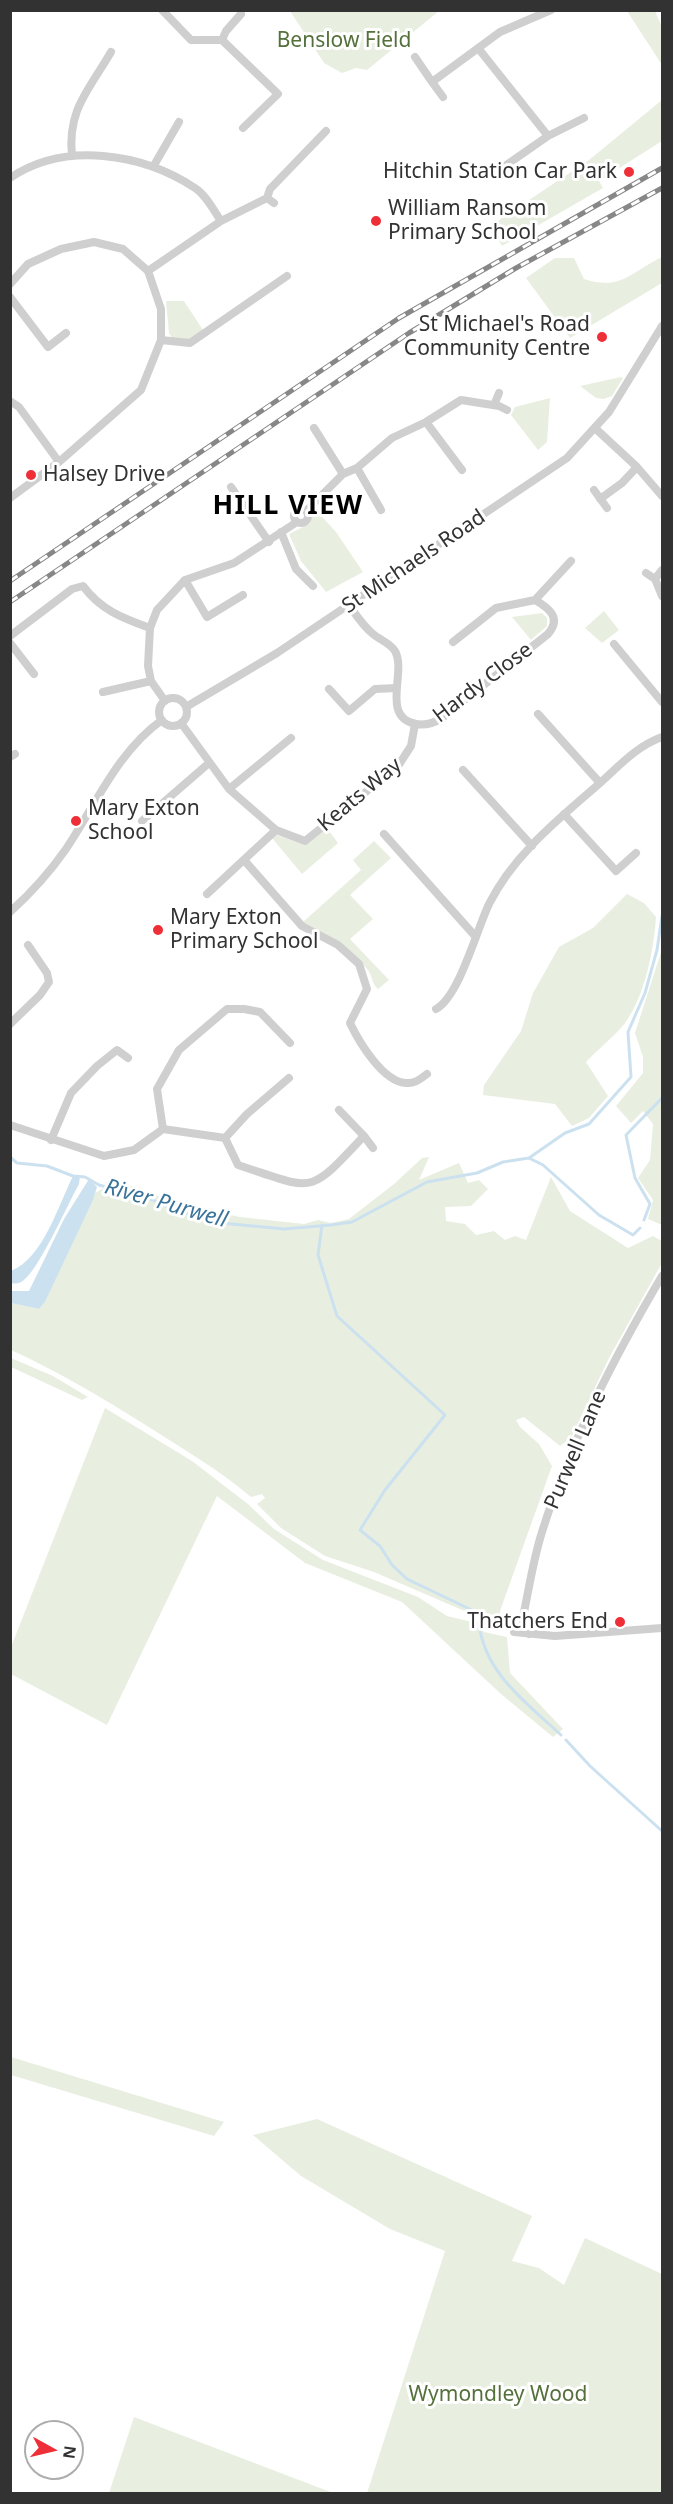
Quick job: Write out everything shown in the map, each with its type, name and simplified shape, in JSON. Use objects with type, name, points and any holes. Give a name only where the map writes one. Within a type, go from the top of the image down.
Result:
[{"type":"street","points":[[162,10],[191,40],[222,40],[278,94],[243,128]]},
{"type":"street","points":[[432,82],[500,32],[551,10]]},
{"type":"street","points":[[222,40],[226,31],[241,14]]},
{"type":"street","points":[[478,48],[548,136]]},
{"type":"street","points":[[72,156],[71,128],[74,114],[111,52]]},
{"type":"street","points":[[415,57],[443,97]]},
{"type":"street","points":[[502,168],[548,136],[584,118]]},
{"type":"street","points":[[153,167],[179,122]]},
{"type":"street","points":[[148,271],[221,221],[270,201],[270,189],[326,130]]},
{"type":"street","points":[[10,178],[41,162],[72,156],[112,158],[153,167],[197,189],[221,221]]},
{"type":"street","points":[[10,284],[28,264],[61,249],[94,242],[123,249],[148,271],[161,309],[161,340],[141,390],[59,462],[10,498]]},
{"type":"street","points":[[161,340],[190,344],[287,276]]},
{"type":"street","points":[[10,297],[48,347],[66,333]]},
{"type":"street","name":"St Michaels Road","points":[[186,707],[245,674],[567,458],[596,429],[622,393],[641,358],[663,326]]},
{"type":"street","points":[[494,405],[499,393]]},
{"type":"street","points":[[165,701],[151,681],[147,648],[150,628],[157,610],[185,580],[234,562],[269,542],[297,522],[296,512],[306,511],[343,474],[357,468],[392,438],[426,422],[461,400],[494,405],[507,410]]},
{"type":"street","points":[[10,401],[19,407],[59,462]]},
{"type":"street","points":[[426,422],[462,470]]},
{"type":"street","points":[[314,428],[343,474]]},
{"type":"street","points":[[596,429],[637,467],[663,496]]},
{"type":"street","points":[[600,499],[637,467]]},
{"type":"street","points":[[357,468],[381,510]]},
{"type":"street","points":[[231,487],[269,542]]},
{"type":"street","points":[[594,490],[607,508]]},
{"type":"street","points":[[281,532],[296,569],[313,586]]},
{"type":"street","points":[[453,642],[496,608],[535,600],[571,561]]},
{"type":"street","points":[[656,579],[663,570]]},
{"type":"street","points":[[646,573],[656,579],[663,596]]},
{"type":"street","points":[[185,580],[207,617],[243,595]]},
{"type":"street","points":[[10,636],[72,589],[83,586],[93,600],[115,616],[150,628]]},
{"type":"street","name":"Hardy Close","points":[[349,605],[365,627],[395,652],[398,665],[397,706],[405,718],[415,724],[425,725],[437,721],[548,634],[554,625],[554,615],[545,605],[535,600]]},
{"type":"street","points":[[10,643],[34,674]]},
{"type":"street","points":[[614,644],[663,702]]},
{"type":"street","points":[[103,692],[151,681]]},
{"type":"street","points":[[329,689],[349,711],[375,689],[397,688]]},
{"type":"street","points":[[176,698],[186,707],[187,714],[181,723],[172,726],[162,720],[160,708],[165,701],[176,698]]},
{"type":"street","points":[[538,714],[600,783]]},
{"type":"street","points":[[10,912],[37,886],[66,849],[90,807],[123,761],[153,726],[162,720]]},
{"type":"street","name":"Keats Way","points":[[181,723],[230,789],[276,830],[305,841],[398,766],[411,746],[415,724]]},
{"type":"street","points":[[435,1009],[455,987],[475,936],[498,888],[532,846],[629,756],[647,743],[663,737]]},
{"type":"street","points":[[230,789],[291,738]]},
{"type":"street","points":[[142,821],[209,763]]},
{"type":"street","points":[[463,770],[532,846]]},
{"type":"street","points":[[564,814],[616,871],[636,853]]},
{"type":"street","points":[[207,894],[276,830]]},
{"type":"street","points":[[384,834],[475,936]]},
{"type":"street","points":[[244,860],[302,926],[338,945],[359,964],[367,989],[350,1023],[358,1042],[394,1081],[415,1083],[427,1074]]},
{"type":"street","points":[[10,1024],[40,995],[49,982],[47,973],[28,945]]},
{"type":"street","points":[[163,1129],[157,1089],[179,1050],[227,1010],[243,1009],[260,1012],[290,1043]]},
{"type":"street","points":[[51,1140],[71,1093],[117,1050],[128,1058]]},
{"type":"street","points":[[225,1138],[247,1114],[289,1078]]},
{"type":"street","points":[[339,1110],[373,1148]]},
{"type":"street","points":[[10,1125],[104,1156],[134,1150],[163,1129],[225,1138]]},
{"type":"street","points":[[225,1138],[238,1165],[296,1184],[312,1184],[326,1176],[364,1136]]},
{"type":"street","name":"Purwell Lane","points":[[529,1634],[524,1627],[523,1617],[548,1514],[582,1430],[617,1357],[663,1276]]},
{"type":"street","points":[[513,1632],[566,1636],[663,1628]]},
{"type":"green space","name":"Benslow Field","points":[[290,11],[439,11],[367,70],[356,68],[342,73],[324,63]]},
{"type":"green space","points":[[627,11],[655,11],[662,27],[662,65]]},
{"type":"green space","points":[[662,100],[662,141],[599,181],[603,188],[502,246],[490,226],[589,160]]},
{"type":"green space","points":[[662,257],[662,283],[570,338],[526,278],[555,258],[574,258],[584,279],[607,283],[625,278]]},
{"type":"green space","points":[[166,301],[184,301],[203,330],[190,340],[172,338],[169,333]]},
{"type":"green space","points":[[623,378],[612,396],[604,399],[596,398],[580,386]]},
{"type":"green space","points":[[550,398],[547,442],[538,450],[511,415],[515,407]]},
{"type":"green space","points":[[315,509],[336,532],[363,572],[326,592],[301,561],[289,534],[309,524]]},
{"type":"green space","points":[[604,611],[619,630],[602,643],[585,628]]},
{"type":"green space","points":[[542,613],[547,618],[547,626],[531,640],[512,617]]},
{"type":"green space","points":[[327,828],[338,843],[302,874],[272,838],[276,835],[305,845]]},
{"type":"green space","points":[[374,841],[391,858],[350,895],[373,919],[350,939],[389,980],[378,989],[369,972],[353,954],[303,922],[361,870],[353,860]]},
{"type":"green space","points":[[627,894],[644,903],[656,917],[655,930],[647,972],[632,1012],[621,1028],[586,1062],[608,1096],[589,1118],[572,1126],[555,1104],[483,1095],[484,1085],[521,1031],[533,993],[559,947],[593,928]]},
{"type":"green space","points":[[662,949],[662,1225],[648,1219],[653,1200],[638,1178],[650,1160],[653,1124],[643,1111],[631,1123],[616,1106],[643,1073],[643,1057],[635,1033]]},
{"type":"green space","points":[[429,1157],[419,1180],[459,1163],[468,1183],[479,1180],[488,1189],[471,1206],[445,1207],[446,1221],[465,1224],[476,1235],[494,1231],[505,1240],[515,1236],[526,1240],[551,1177],[570,1211],[628,1248],[653,1236],[662,1241],[662,1263],[609,1358],[571,1438],[560,1446],[524,1417],[516,1420],[520,1427],[539,1444],[552,1466],[500,1611],[500,1623],[483,1619],[374,1572],[325,1556],[281,1528],[257,1504],[265,1498],[262,1494],[251,1497],[212,1467],[128,1414],[11,1350],[11,1303],[39,1309],[45,1302],[95,1193],[115,1182],[178,1204],[240,1217],[304,1224],[318,1220],[331,1223],[349,1219],[394,1184],[422,1158]]},
{"type":"green space","points":[[11,1358],[53,1376],[88,1397],[82,1400],[11,1367]]},
{"type":"green space","points":[[105,1408],[192,1461],[248,1504],[274,1529],[323,1560],[418,1597],[447,1616],[472,1622],[484,1632],[507,1637],[510,1673],[563,1729],[553,1737],[501,1694],[402,1602],[305,1563],[217,1496],[107,1725],[11,1674],[11,1647]]},
{"type":"green space","points":[[10,2057],[224,2122],[214,2136],[11,2075]]},
{"type":"green space","name":"Wymondley Wood","points":[[317,2119],[532,2216],[512,2261],[539,2268],[564,2285],[585,2238],[662,2274],[662,2493],[367,2493],[445,2251],[390,2229],[301,2176],[253,2135]]},
{"type":"green space","points":[[134,2417],[333,2493],[109,2493]]},
{"type":"water","points":[[73,1176],[80,1176],[79,1184],[45,1250],[24,1280],[11,1283],[11,1271],[32,1255],[41,1243]]},
{"type":"water","points":[[89,1179],[97,1187],[93,1200],[45,1302],[39,1309],[11,1303],[11,1291],[29,1291],[64,1219]]},
{"type":"waterway","name":"River Purwell","points":[[10,1157],[17,1163],[47,1166],[73,1176],[85,1177],[99,1185],[221,1223],[284,1229],[352,1222],[427,1182],[477,1173],[503,1162],[529,1158],[565,1133],[589,1124],[631,1077],[628,1032],[645,993],[657,950],[662,916]]},
{"type":"waterway","name":"River Purwell","points":[[644,1220],[650,1204],[635,1178],[626,1135],[662,1098]]},
{"type":"waterway","name":"River Purwell","points":[[529,1158],[543,1165],[599,1215],[633,1235],[640,1228]]},
{"type":"waterway","points":[[322,1225],[318,1255],[337,1316],[445,1415],[385,1490],[360,1530],[380,1546],[392,1565],[407,1579],[478,1613]]},
{"type":"waterway","points":[[479,1623],[489,1657],[498,1672],[521,1699],[561,1735]]},
{"type":"waterway","points":[[566,1740],[590,1766],[662,1831]]},
{"type":"railway","points":[[10,581],[399,318],[662,168]]},
{"type":"railway","points":[[10,602],[409,333],[516,268],[662,188]]},
{"type":"place","name":"Hitchin Station Car Park","points":[[629,172]]},
{"type":"place","name":"William Ransom Primary School","points":[[376,221]]},
{"type":"place","name":"St Michael's Road Community Centre","points":[[602,337]]},
{"type":"place","name":"Halsey Drive","points":[[31,475]]},
{"type":"place","name":"Mary Exton School","points":[[76,821]]},
{"type":"place","name":"Mary Exton Primary School","points":[[158,930]]},
{"type":"place","name":"Thatchers End","points":[[620,1622]]},
{"type":"district","name":"HILL VIEW","points":[[288,506]]}]
